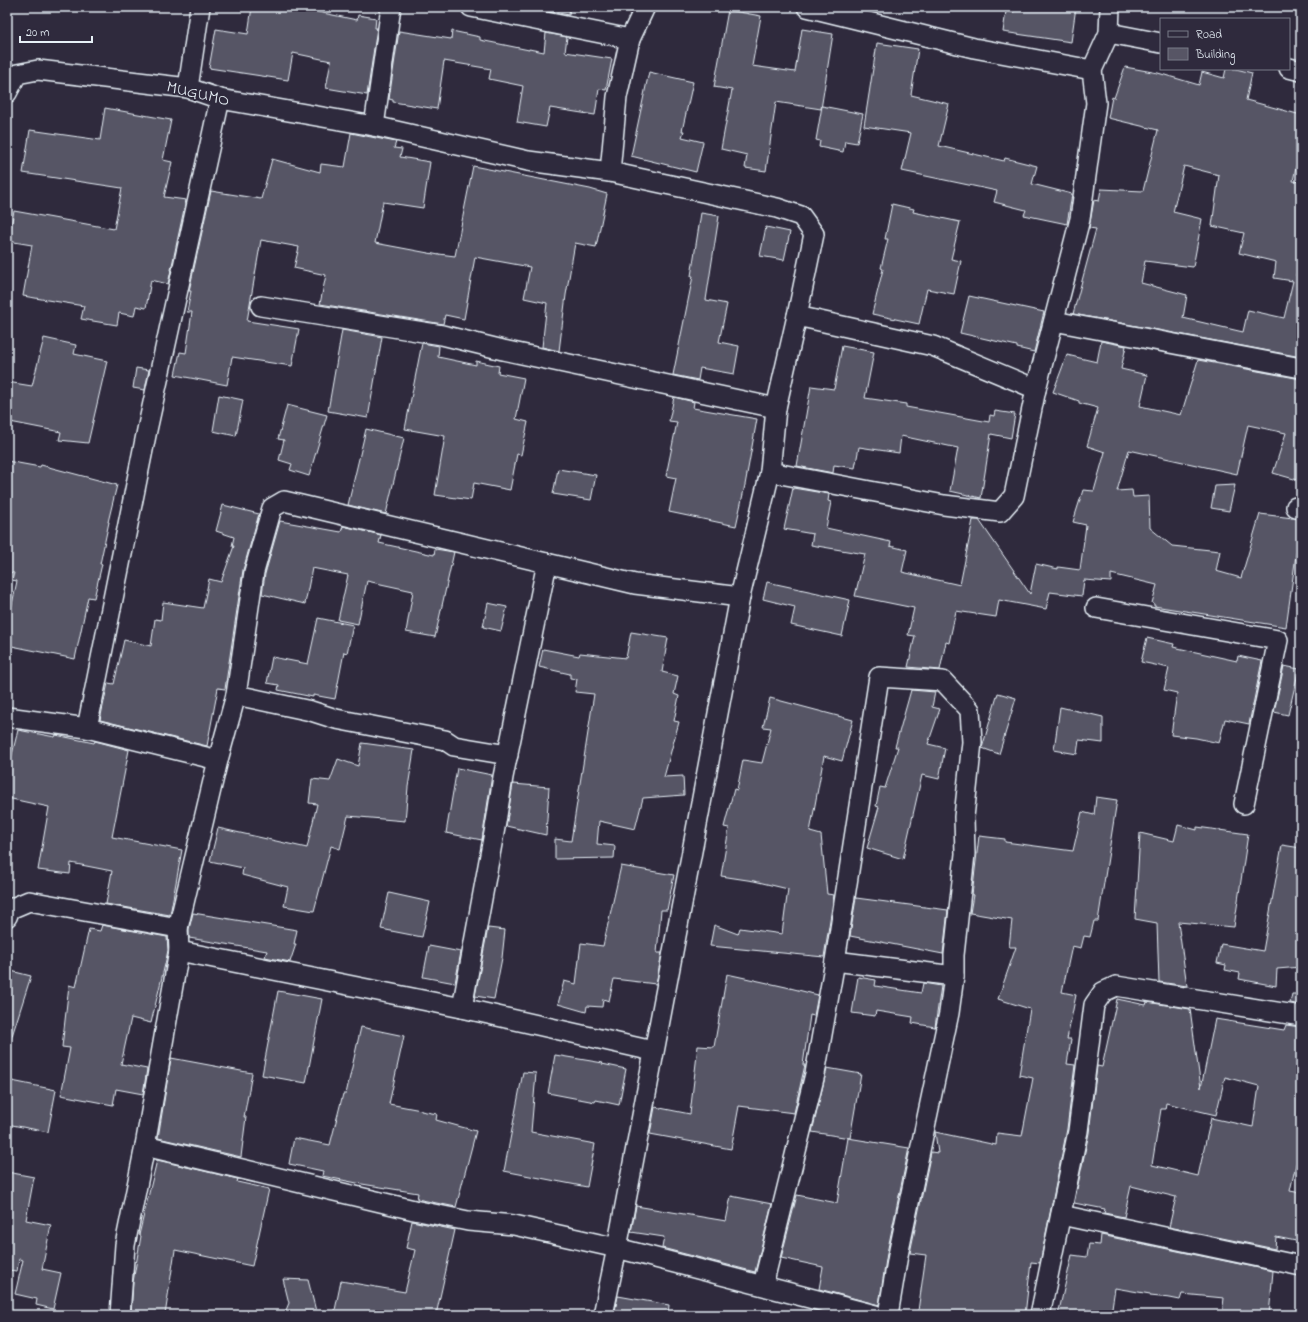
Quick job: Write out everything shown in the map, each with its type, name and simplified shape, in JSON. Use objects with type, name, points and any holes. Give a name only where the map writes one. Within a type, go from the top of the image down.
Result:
[{"type":"street","points":[[188,88],[200,7]]},
{"type":"street","points":[[374,126],[391,7]]},
{"type":"street","points":[[471,7],[630,39]]},
{"type":"street","points":[[610,172],[617,97],[630,39],[645,7]]},
{"type":"street","points":[[807,7],[826,9],[974,48],[1092,70]]},
{"type":"street","points":[[770,472],[944,506],[1000,512],[1014,496],[1036,389],[1080,219],[1096,103],[1092,70],[1108,33],[1110,7]]},
{"type":"street","points":[[1108,33],[1160,43]]},
{"type":"street","points":[[1290,68],[1301,71]]},
{"type":"street","name":"MUGUMO","points":[[7,93],[18,74],[38,70],[188,88],[220,99],[374,126],[528,161],[610,172],[777,208],[800,216],[814,234],[776,408],[770,472],[740,597],[603,1315]]},
{"type":"street","points":[[87,728],[147,430],[220,99]]},
{"type":"street","points":[[261,306],[442,335],[503,350],[776,408]]},
{"type":"street","points":[[797,316],[933,346],[1036,389]]},
{"type":"street","points":[[1054,321],[1301,368]]},
{"type":"street","points":[[120,1315],[126,1245],[179,951],[178,928],[218,760],[236,695],[254,572],[272,508],[284,501],[636,584],[740,597]]},
{"type":"street","points":[[462,1008],[508,755],[548,564]]},
{"type":"street","points":[[1096,608],[1278,640],[1244,804]]},
{"type":"street","points":[[763,1286],[815,1074],[835,961],[879,677],[943,681],[970,710],[972,742],[964,816],[964,854],[954,956],[954,976],[949,1013],[898,1255],[888,1315]]},
{"type":"street","points":[[236,695],[336,719],[445,740],[454,746],[508,755]]},
{"type":"street","points":[[7,717],[87,728],[218,760]]},
{"type":"street","points":[[8,912],[29,901],[178,928]]},
{"type":"street","points":[[179,951],[462,1008],[653,1052]]},
{"type":"street","points":[[835,961],[954,976]]},
{"type":"street","points":[[1040,1315],[1062,1215],[1078,1131],[1094,1005],[1103,992],[1116,986],[1301,1016]]},
{"type":"street","points":[[145,1146],[414,1210],[468,1221],[514,1225],[617,1248],[875,1315]]},
{"type":"street","points":[[1062,1215],[1301,1266]]},
{"type":"building","points":[[252,7],[318,7],[318,12],[357,20],[358,15],[376,18],[375,28],[377,28],[367,95],[326,88],[331,61],[293,53],[288,80],[209,68],[216,29],[248,34]]},
{"type":"building","points":[[549,7],[570,7],[569,15],[548,11]]},
{"type":"building","points":[[1015,7],[1076,7],[1071,42],[1003,32],[1006,11],[1014,12]]},
{"type":"building","points":[[728,10],[761,16],[752,66],[795,72],[802,29],[833,34],[821,109],[776,102],[766,171],[745,168],[747,155],[721,149],[732,90],[714,87]]},
{"type":"building","points":[[399,31],[451,39],[452,31],[480,37],[480,40],[544,52],[546,33],[567,37],[565,52],[612,59],[606,90],[599,89],[595,115],[550,108],[546,127],[517,122],[523,86],[489,79],[491,69],[444,61],[437,109],[393,102],[393,100],[389,99]]},
{"type":"building","points":[[877,43],[918,49],[911,95],[949,104],[939,146],[1004,161],[1005,158],[1037,166],[1032,184],[1072,194],[1067,224],[1024,215],[1026,210],[994,202],[997,191],[902,171],[911,133],[864,126]]},
{"type":"building","points":[[1125,67],[1158,73],[1199,85],[1202,72],[1224,78],[1226,70],[1240,70],[1252,73],[1246,100],[1301,115],[1301,144],[1293,181],[1301,182],[1301,240],[1296,276],[1301,277],[1301,357],[1073,314],[1096,229],[1089,228],[1094,200],[1099,201],[1101,189],[1143,191],[1158,130],[1108,118],[1112,97],[1114,98]],"holes":[[[1184,166],[1219,175],[1212,226],[1244,233],[1239,253],[1276,262],[1274,278],[1293,281],[1284,318],[1248,310],[1243,332],[1183,318],[1187,295],[1141,283],[1145,261],[1193,267],[1202,219],[1173,212]]]},
{"type":"building","points":[[649,72],[693,82],[682,137],[703,142],[696,172],[631,156]]},
{"type":"building","points":[[822,106],[863,114],[857,143],[845,141],[843,152],[819,147],[820,141],[816,140]]},
{"type":"building","points":[[105,108],[171,120],[163,160],[172,162],[164,197],[186,200],[168,284],[151,280],[146,308],[136,306],[134,316],[119,313],[117,325],[81,319],[84,306],[23,296],[32,245],[8,241],[14,211],[114,229],[122,188],[23,173],[30,130],[100,140]]},
{"type":"building","points":[[351,133],[396,142],[394,148],[402,149],[400,157],[430,162],[423,208],[383,202],[375,243],[439,255],[455,256],[473,166],[590,189],[607,194],[596,247],[575,243],[566,295],[559,351],[542,347],[547,303],[524,298],[530,267],[475,257],[464,319],[445,315],[443,324],[320,304],[326,275],[294,268],[299,247],[261,240],[247,321],[299,329],[292,366],[232,357],[227,385],[175,375],[180,352],[186,353],[192,312],[187,312],[191,291],[189,291],[211,191],[261,199],[272,159],[320,172],[321,164],[345,167]]},
{"type":"building","points":[[892,204],[914,209],[913,212],[960,222],[951,259],[961,261],[954,294],[927,289],[919,324],[872,314],[883,269],[881,268],[888,239],[885,239]]},
{"type":"building","points":[[701,213],[719,216],[706,300],[727,304],[719,342],[739,346],[734,374],[700,368],[698,380],[673,375],[693,276],[691,276]]},
{"type":"building","points":[[766,227],[790,232],[784,260],[760,256]]},
{"type":"building","points":[[969,296],[1044,312],[1034,352],[1017,348],[1017,346],[960,333]]},
{"type":"building","points":[[342,330],[382,337],[368,418],[328,411]]},
{"type":"building","points":[[44,338],[76,345],[74,354],[107,361],[88,443],[59,440],[61,432],[10,422],[11,413],[7,412],[7,382],[32,386]]},
{"type":"building","points":[[1101,341],[1126,346],[1121,369],[1147,375],[1140,406],[1181,415],[1198,360],[1301,379],[1301,481],[1273,473],[1286,433],[1248,425],[1237,474],[1129,450],[1117,491],[1132,490],[1133,497],[1149,496],[1150,528],[1172,546],[1220,551],[1216,571],[1241,578],[1260,514],[1301,519],[1286,627],[1154,606],[1152,603],[1157,585],[1111,574],[1111,582],[1084,580],[1082,596],[1050,592],[1046,609],[999,600],[996,617],[956,611],[949,643],[946,642],[940,670],[908,667],[915,636],[908,635],[914,608],[855,596],[865,554],[811,545],[813,534],[784,529],[793,488],[829,494],[828,501],[831,502],[826,528],[891,542],[890,546],[907,550],[902,572],[960,585],[973,520],[979,520],[1030,594],[1036,564],[1058,569],[1058,567],[1080,570],[1086,525],[1073,522],[1083,490],[1094,491],[1105,452],[1087,446],[1098,408],[1079,403],[1079,401],[1053,392],[1067,355],[1097,362]]},
{"type":"building","points":[[422,343],[439,346],[438,357],[476,365],[476,361],[499,366],[498,373],[524,378],[516,419],[528,422],[521,455],[517,454],[510,490],[474,483],[471,500],[435,495],[445,436],[405,429]]},
{"type":"building","points":[[842,346],[874,352],[865,398],[906,404],[906,407],[989,422],[990,415],[994,416],[995,411],[1015,414],[1011,438],[991,434],[981,498],[950,491],[958,448],[901,436],[899,453],[859,447],[855,468],[834,465],[833,473],[797,466],[811,386],[834,389]]},
{"type":"building","points":[[136,368],[149,370],[145,390],[133,388]]},
{"type":"building","points":[[219,395],[243,400],[236,436],[213,431]]},
{"type":"building","points":[[674,397],[694,402],[693,408],[757,419],[736,526],[669,512],[676,478],[666,476],[677,422],[669,421]]},
{"type":"building","points":[[287,405],[327,415],[309,476],[290,470],[292,464],[279,460],[284,440],[278,439]]},
{"type":"building","points":[[366,429],[404,438],[386,514],[348,505]]},
{"type":"building","points":[[7,461],[40,467],[41,465],[117,485],[108,522],[100,564],[102,564],[94,598],[88,597],[75,659],[7,645],[7,628],[17,581],[12,580],[14,573],[7,572]]},
{"type":"building","points":[[558,469],[596,475],[591,500],[553,494]]},
{"type":"building","points":[[1235,485],[1229,511],[1211,508],[1215,486]]},
{"type":"building","points":[[223,505],[259,514],[243,570],[225,689],[218,688],[207,746],[100,720],[108,683],[114,684],[124,640],[151,646],[155,619],[161,620],[163,602],[203,608],[209,579],[221,582],[234,546],[232,546],[234,537],[216,531]]},
{"type":"building","points":[[280,521],[341,532],[343,526],[381,535],[379,543],[434,555],[435,549],[454,552],[435,637],[406,632],[413,591],[367,581],[358,624],[338,620],[348,575],[312,568],[305,604],[262,594],[265,574]]},
{"type":"building","points":[[767,582],[850,600],[842,636],[791,625],[795,607],[763,599]]},
{"type":"building","points":[[488,603],[507,607],[501,631],[483,627]]},
{"type":"building","points":[[318,618],[353,625],[347,653],[344,652],[335,699],[313,695],[313,697],[278,690],[279,685],[267,683],[272,657],[308,664]]},
{"type":"building","points":[[631,632],[668,638],[662,672],[678,676],[674,694],[679,696],[674,721],[679,722],[664,777],[683,776],[684,795],[643,798],[635,829],[599,821],[597,844],[615,846],[614,858],[555,859],[555,839],[571,841],[594,694],[575,692],[577,679],[570,678],[570,674],[539,667],[543,649],[579,656],[580,653],[626,658]]},
{"type":"building","points":[[1147,638],[1174,644],[1173,647],[1237,661],[1238,656],[1262,661],[1249,724],[1225,719],[1219,743],[1171,735],[1177,693],[1164,690],[1169,668],[1141,662]]},
{"type":"building","points":[[1284,666],[1299,669],[1288,715],[1274,712]]},
{"type":"building","points":[[911,690],[935,692],[932,707],[940,709],[928,744],[945,748],[939,779],[922,775],[903,859],[867,848],[879,807],[876,806],[880,787],[885,788],[898,747],[895,747]]},
{"type":"building","points":[[998,693],[1016,698],[999,754],[982,748]]},
{"type":"building","points":[[770,698],[853,720],[842,761],[824,756],[810,832],[821,835],[827,894],[834,895],[824,957],[710,946],[714,925],[738,934],[740,928],[782,934],[788,889],[754,881],[721,876],[729,828],[724,827],[734,789],[737,790],[743,760],[762,763],[771,728],[763,727]]},
{"type":"building","points":[[1060,707],[1103,717],[1103,743],[1079,740],[1077,754],[1054,750]]},
{"type":"building","points":[[18,730],[55,737],[56,735],[94,743],[95,741],[129,750],[112,837],[182,850],[170,915],[106,904],[112,871],[71,863],[70,874],[38,870],[49,807],[7,798],[7,775]]},
{"type":"building","points":[[362,743],[414,750],[408,787],[405,821],[348,816],[340,849],[331,846],[314,911],[284,906],[288,887],[242,875],[243,868],[210,861],[218,828],[307,848],[317,804],[309,803],[312,779],[330,781],[338,759],[358,766]]},
{"type":"building","points":[[457,768],[492,775],[482,840],[446,833]]},
{"type":"building","points":[[513,784],[549,787],[546,835],[506,826]]},
{"type":"building","points":[[1096,797],[1117,800],[1098,921],[1094,921],[1090,937],[1084,936],[1081,948],[1072,946],[1062,992],[1076,995],[1067,1039],[1071,1039],[1067,1064],[1075,1065],[1067,1129],[1040,1263],[1031,1262],[1025,1315],[946,1315],[918,1311],[926,1255],[910,1253],[931,1152],[938,1153],[935,1132],[996,1145],[997,1133],[1022,1136],[1033,1078],[1019,1075],[1030,1009],[998,999],[1016,947],[1009,947],[1012,920],[970,913],[979,836],[1005,839],[1005,842],[1073,851],[1082,812],[1094,815]]},
{"type":"building","points":[[1178,825],[1197,830],[1197,827],[1248,834],[1234,927],[1178,922],[1187,986],[1159,982],[1157,923],[1135,919],[1140,833],[1174,841]]},
{"type":"building","points":[[1282,845],[1301,848],[1301,967],[1277,969],[1276,986],[1239,979],[1240,973],[1225,970],[1226,965],[1217,963],[1221,944],[1263,951]]},
{"type":"building","points":[[621,866],[674,875],[667,910],[661,910],[657,953],[662,953],[656,984],[614,979],[609,1001],[603,999],[602,1007],[587,1006],[586,1012],[558,1004],[564,981],[576,984],[581,943],[603,946]]},
{"type":"building","points":[[389,893],[430,902],[422,937],[381,929]]},
{"type":"building","points":[[856,898],[948,910],[943,954],[850,936]]},
{"type":"building","points":[[193,913],[297,930],[294,944],[296,944],[290,962],[265,957],[267,951],[189,938],[189,929]]},
{"type":"building","points":[[102,925],[167,937],[168,950],[151,1023],[131,1018],[121,1064],[147,1069],[143,1094],[116,1089],[113,1105],[61,1095],[70,1048],[62,1047],[69,985],[76,987],[89,929],[100,931]]},
{"type":"building","points":[[488,928],[505,930],[502,958],[494,999],[475,996]]},
{"type":"building","points":[[429,946],[461,952],[455,983],[423,977]]},
{"type":"building","points":[[7,970],[31,976],[11,1039],[7,1038]]},
{"type":"building","points":[[727,974],[818,995],[814,1016],[810,1015],[803,1065],[805,1065],[794,1113],[739,1106],[731,1149],[650,1134],[655,1107],[690,1114],[698,1046],[714,1047]]},
{"type":"building","points":[[858,977],[876,980],[875,986],[921,993],[923,983],[941,986],[935,1027],[912,1023],[913,1017],[876,1011],[875,1016],[852,1013]]},
{"type":"building","points":[[278,991],[322,999],[306,1083],[262,1075]]},
{"type":"building","points":[[1292,994],[1301,994],[1301,1005],[1290,1003]]},
{"type":"building","points":[[1117,999],[1146,1005],[1147,1002],[1190,1009],[1201,1088],[1215,1019],[1284,1030],[1286,1025],[1301,1027],[1301,1142],[1290,1191],[1301,1193],[1301,1242],[1276,1237],[1275,1249],[1169,1227],[1176,1197],[1131,1186],[1124,1217],[1104,1213],[1105,1209],[1074,1203],[1089,1133],[1097,1066],[1102,1067]],"holes":[[[1225,1077],[1259,1086],[1253,1127],[1211,1118],[1198,1176],[1152,1165],[1161,1109],[1165,1109],[1166,1103],[1216,1115]]]},
{"type":"building","points":[[361,1027],[404,1036],[389,1104],[437,1114],[436,1120],[476,1131],[456,1207],[417,1199],[418,1193],[322,1176],[323,1171],[289,1164],[294,1138],[330,1145],[343,1094],[346,1094]]},
{"type":"building","points":[[555,1055],[603,1063],[602,1064],[626,1069],[619,1105],[548,1093]]},
{"type":"building","points":[[171,1058],[252,1073],[244,1117],[246,1117],[241,1157],[158,1138]]},
{"type":"building","points":[[827,1068],[861,1074],[850,1138],[812,1132]]},
{"type":"building","points":[[523,1072],[536,1073],[531,1132],[595,1144],[587,1187],[504,1171]]},
{"type":"building","points":[[12,1081],[56,1090],[48,1132],[7,1124],[7,1109]]},
{"type":"building","points":[[848,1138],[909,1148],[887,1253],[879,1305],[819,1289],[823,1267],[781,1258],[797,1195],[837,1203]]},
{"type":"building","points":[[157,1160],[238,1179],[237,1182],[269,1189],[252,1266],[175,1250],[165,1315],[131,1315],[133,1282],[141,1236],[139,1235]]},
{"type":"building","points":[[7,1172],[34,1177],[26,1220],[51,1225],[42,1269],[61,1273],[53,1309],[36,1305],[37,1299],[15,1294],[23,1260],[19,1259],[17,1271],[7,1270]]},
{"type":"building","points":[[731,1196],[772,1204],[755,1272],[662,1248],[664,1237],[631,1232],[636,1206],[726,1221]]},
{"type":"building","points":[[412,1221],[455,1230],[436,1315],[334,1315],[341,1281],[405,1292],[415,1250],[406,1248]]},
{"type":"building","points":[[1101,1235],[1273,1271],[1269,1315],[1222,1315],[1224,1298],[1182,1294],[1180,1300],[1150,1296],[1150,1294],[1115,1288],[1111,1314],[1087,1310],[1085,1315],[1058,1315],[1072,1255],[1087,1257],[1089,1244],[1100,1245]]},
{"type":"building","points":[[283,1279],[308,1280],[317,1315],[284,1315],[289,1303]]},
{"type":"building","points":[[618,1296],[669,1305],[668,1315],[614,1315]]}]
